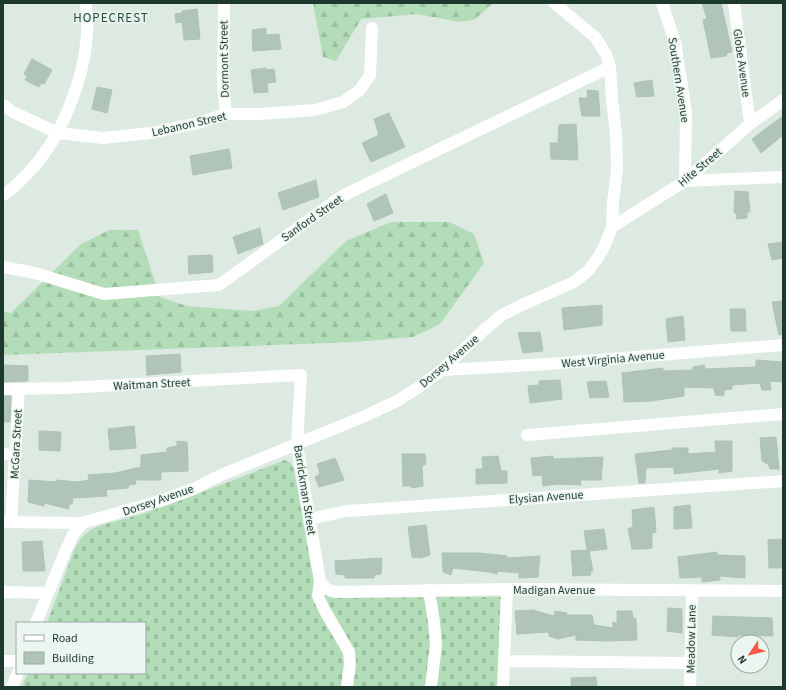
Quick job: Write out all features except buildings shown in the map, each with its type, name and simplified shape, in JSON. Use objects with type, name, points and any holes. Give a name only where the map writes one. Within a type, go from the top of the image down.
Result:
[{"type":"street","points":[[3,195],[10,192],[40,161],[58,133],[71,103],[83,60],[87,33],[86,3]]},
{"type":"street","name":"Dormont Street","points":[[224,3],[223,84],[226,114]]},
{"type":"street","name":"Dorsey Avenue","points":[[7,522],[82,524],[164,500],[365,416],[397,401],[420,387],[442,370],[502,315],[574,282],[588,271],[604,247],[612,227],[612,202],[617,169],[616,133],[610,67],[606,54],[595,37],[554,3]]},
{"type":"street","name":"Southern Avenue","points":[[662,3],[675,42],[686,112],[685,182]]},
{"type":"street","name":"Globe Avenue","points":[[734,3],[750,124]]},
{"type":"street","name":"Lebanon Street","points":[[3,105],[13,112],[58,133],[104,138],[151,133],[198,123],[226,114],[260,114],[315,110],[343,102],[360,90],[370,75],[372,28]]},
{"type":"street","name":"Sanford Street","points":[[3,267],[35,273],[104,294],[219,285],[342,196],[610,67]]},
{"type":"street","name":"Hite Street","points":[[612,227],[685,182],[750,124],[783,100]]},
{"type":"street","points":[[685,182],[783,177]]},
{"type":"street","name":"West Virginia Avenue","points":[[442,370],[549,364],[783,345]]},
{"type":"street","name":"Barrickman Street","points":[[301,375],[297,445],[309,519],[323,585],[318,596],[349,652],[350,664],[347,687]]},
{"type":"street","name":"Waitman Street","points":[[3,389],[66,388],[301,375]]},
{"type":"street","name":"McGara Street","points":[[7,522],[16,455],[19,389]]},
{"type":"street","points":[[527,435],[783,414]]},
{"type":"street","points":[[3,454],[16,455]]},
{"type":"street","name":"Elysian Avenue","points":[[309,519],[347,510],[783,481]]},
{"type":"street","points":[[36,622],[65,552],[73,536],[82,524]]},
{"type":"street","name":"Madigan Avenue","points":[[323,585],[335,592],[507,589],[783,591]]},
{"type":"street","points":[[504,687],[507,589]]},
{"type":"street","points":[[429,590],[436,645],[431,687]]},
{"type":"street","name":"Meadow Lane","points":[[690,687],[692,591]]},
{"type":"street","points":[[3,592],[47,593]]},
{"type":"street","points":[[3,661],[16,661]]},
{"type":"street","points":[[504,661],[690,663]]},
{"type":"street","points":[[12,687],[18,674]]},
{"type":"green space","points":[[313,3],[493,3],[474,20],[460,22],[417,14],[361,19],[336,61],[323,57]]},
{"type":"green space","points":[[391,222],[449,222],[474,234],[484,263],[440,324],[413,337],[355,342],[3,355],[3,311],[11,313],[81,244],[109,230],[138,230],[160,297],[187,306],[252,311],[279,306],[346,241]]},
{"type":"green space","points":[[285,460],[291,463],[294,470],[312,572],[319,589],[326,595],[344,598],[502,597],[498,687],[22,687],[28,674],[146,674],[146,622],[47,622],[75,548],[82,537],[92,529],[102,525],[142,514]]},
{"type":"district","name":"HOPECREST","points":[[111,17]]}]
